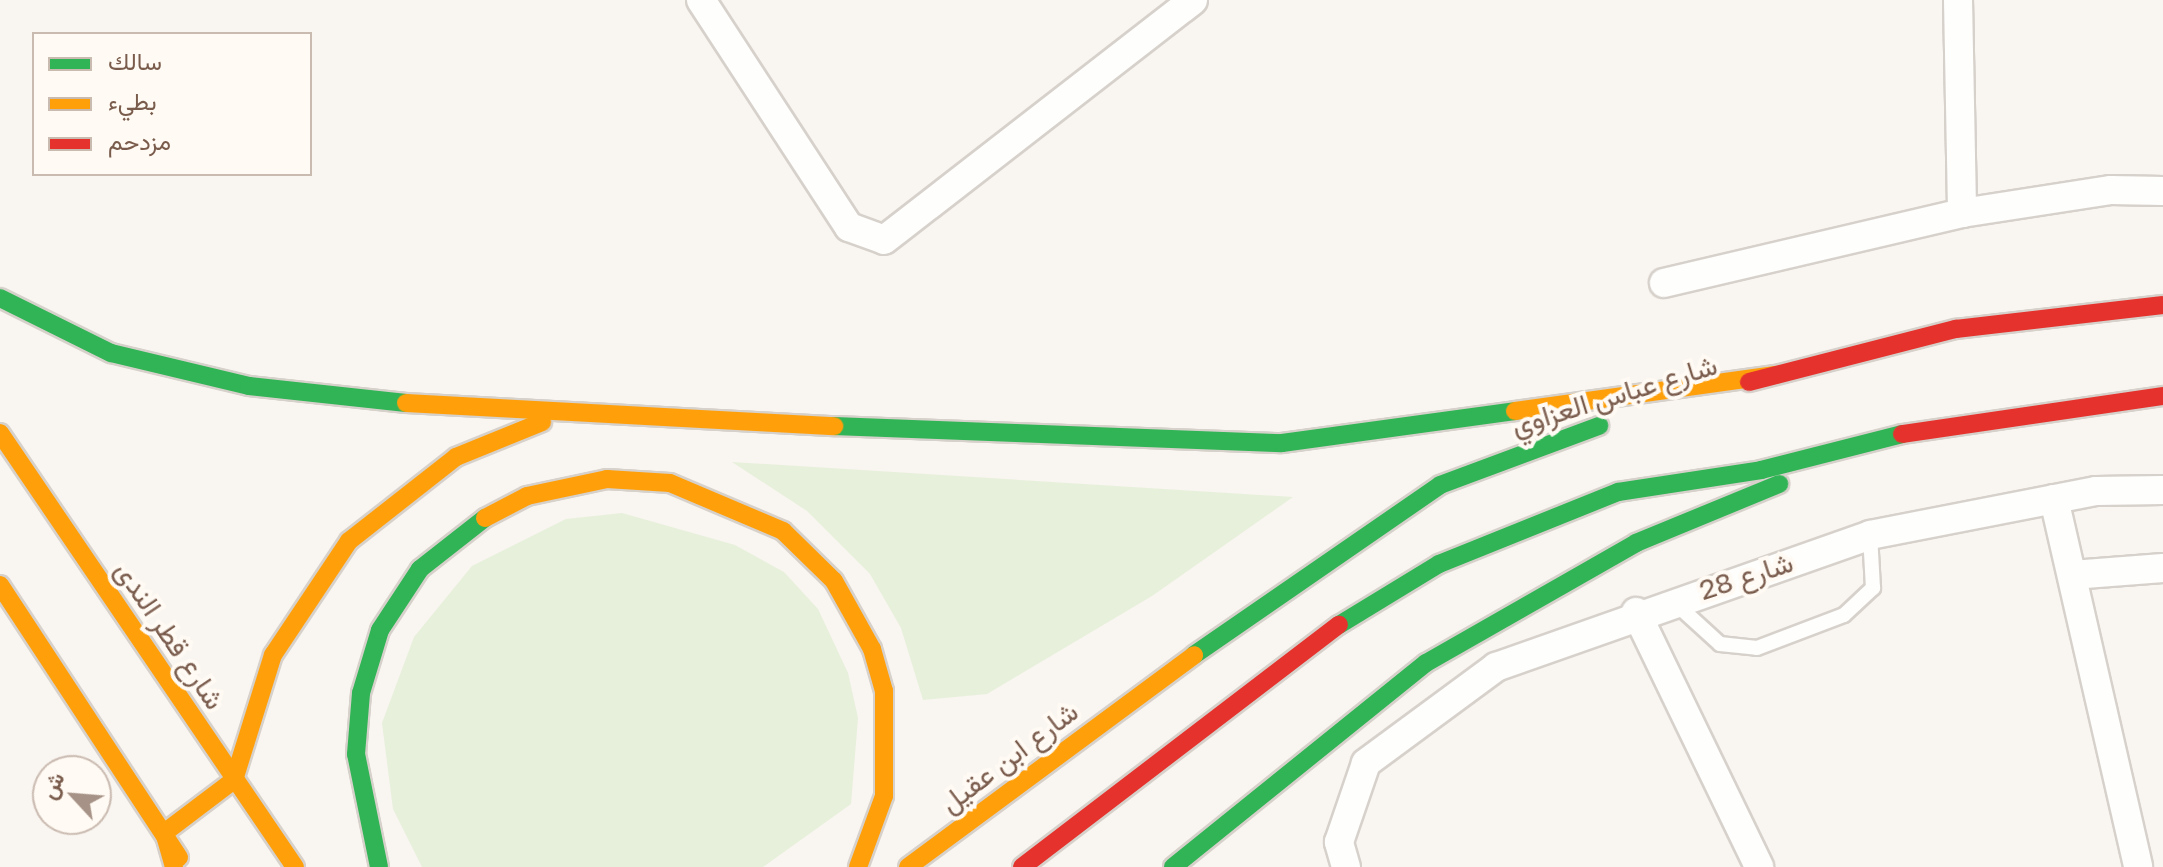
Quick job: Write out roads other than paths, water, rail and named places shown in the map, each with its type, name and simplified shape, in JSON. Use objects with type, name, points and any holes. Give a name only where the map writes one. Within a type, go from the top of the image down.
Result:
[{"type":"main road","points":[[0,298],[111,353],[249,386],[499,413],[584,411],[1282,443],[1776,375]]},
{"type":"main road","name":"شارع عباس العزاوي","points":[[1143,691],[1337,550],[1440,485],[1534,445],[1776,375],[1956,329],[2163,305]]},
{"type":"main road","points":[[1022,867],[1326,633],[1439,564],[1618,492],[1761,470],[1883,439],[2163,396]]},
{"type":"main road","points":[[164,833],[234,780],[273,655],[349,541],[456,457],[518,429],[584,411]]},
{"type":"main road","name":"شارع قطر الندى","points":[[0,433],[295,867]]},
{"type":"main road","points":[[1173,867],[1439,656],[1636,543],[1883,439]]},
{"type":"main road","points":[[379,867],[356,754],[361,693],[380,630],[420,569],[468,527],[527,496],[607,479],[670,483],[783,531],[834,581],[872,649],[884,691],[884,796],[858,867]]},
{"type":"main road","points":[[0,585],[185,867]]},
{"type":"main road","name":"شارع ابن عقيل","points":[[908,867],[1143,691]]},
{"type":"main road","points":[[164,833],[174,867]]},
{"type":"street","points":[[701,0],[849,227],[884,240],[1193,0]]},
{"type":"street","points":[[1958,0],[1962,213]]},
{"type":"street","points":[[1664,283],[1962,213],[2111,190],[2163,191]]},
{"type":"street","name":"شارع 28","points":[[1346,867],[1339,842],[1366,763],[1496,667],[1636,612],[1870,535],[2054,499],[2163,490]]},
{"type":"street","points":[[2054,499],[2138,867]]},
{"type":"street","points":[[2072,575],[2163,568]]},
{"type":"street","points":[[1636,612],[1759,867]]},
{"type":"lane","points":[[1672,600],[1720,644],[1757,648],[1844,615],[1873,588],[1870,535]]}]
